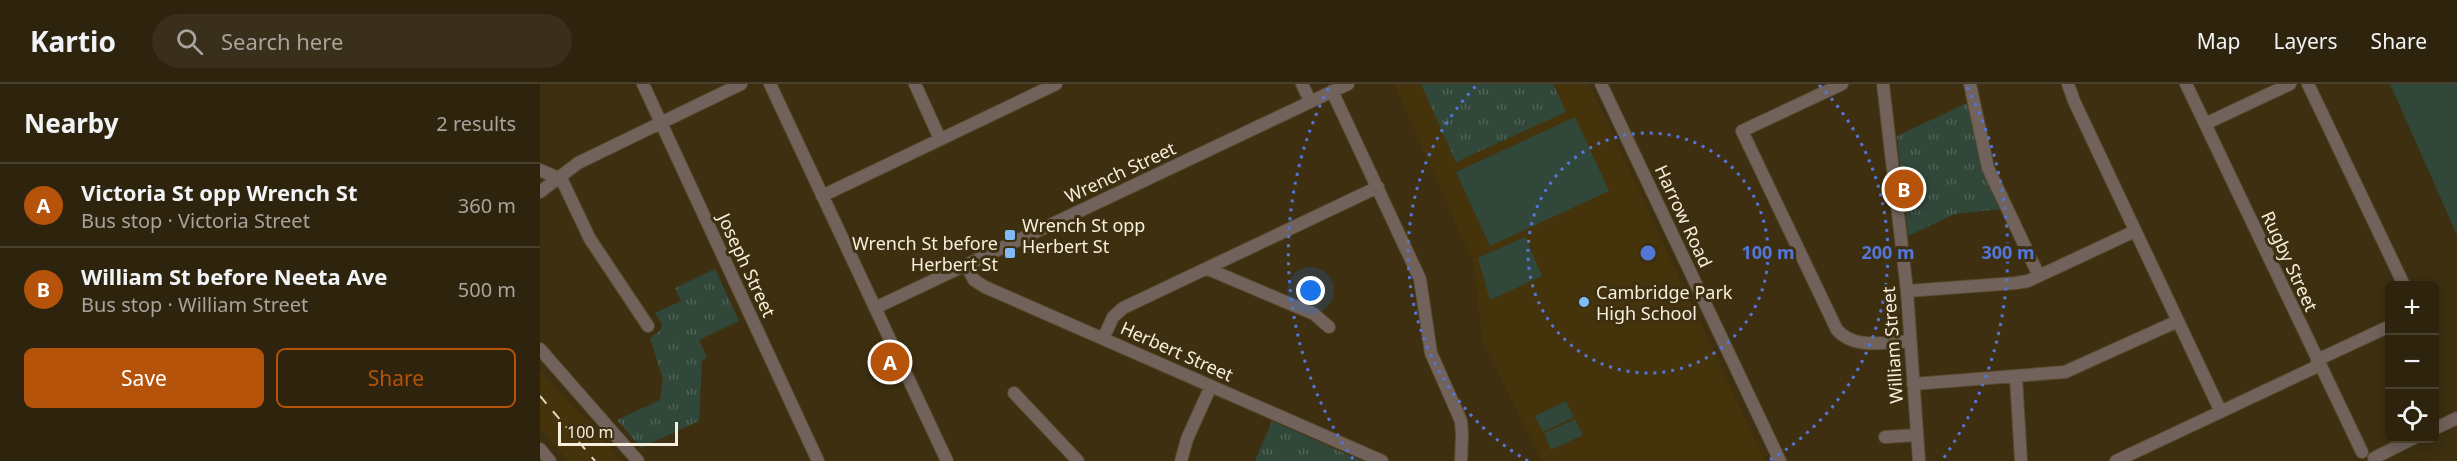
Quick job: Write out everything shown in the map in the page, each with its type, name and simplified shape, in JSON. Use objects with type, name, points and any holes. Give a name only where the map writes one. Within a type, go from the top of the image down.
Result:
[{"type":"street","name":"Joseph Street","points":[[643,84],[818,461]]},
{"type":"street","points":[[540,192],[578,163],[741,84]]},
{"type":"street","points":[[770,84],[946,461]]},
{"type":"street","points":[[915,84],[940,139]]},
{"type":"street","points":[[822,196],[1056,84]]},
{"type":"street","points":[[1302,84],[1310,101]]},
{"type":"street","name":"Wrench Street","points":[[875,308],[1348,84]]},
{"type":"street","name":"Harrow Road","points":[[1601,84],[1780,461]]},
{"type":"street","points":[[1842,84],[1742,131],[1837,330],[1849,340],[1858,343],[1910,341]]},
{"type":"street","name":"William Street","points":[[1883,84],[1907,291],[1918,461]]},
{"type":"street","points":[[1970,84],[1988,168],[2039,276]]},
{"type":"street","points":[[2068,84],[2221,412]]},
{"type":"street","name":"Rugby Street","points":[[2186,84],[2318,363],[2359,457]]},
{"type":"street","points":[[2205,124],[2290,84]]},
{"type":"street","points":[[2308,84],[2402,281]]},
{"type":"street","points":[[1332,91],[1420,279],[1431,353],[1461,421],[1461,461]]},
{"type":"street","points":[[540,170],[559,177],[592,244],[648,326]]},
{"type":"street","points":[[1103,339],[1113,317],[1120,310],[1378,187]]},
{"type":"street","points":[[1907,291],[2016,284],[2039,276],[2135,231]]},
{"type":"street","name":"Herbert Street","points":[[966,265],[974,280],[980,285],[1382,461]]},
{"type":"street","points":[[1208,269],[1314,314],[1329,327]]},
{"type":"street","points":[[1913,384],[2016,377],[2074,370],[2178,321]]},
{"type":"street","points":[[2116,461],[2221,412],[2385,329]]},
{"type":"street","points":[[540,349],[638,461]]},
{"type":"street","points":[[2016,377],[2021,461]]},
{"type":"street","points":[[1181,461],[1187,439],[1211,386]]},
{"type":"street","points":[[1014,393],[1078,461]]},
{"type":"street","points":[[2439,427],[2457,418]]},
{"type":"street","points":[[1885,437],[1917,435]]},
{"type":"street","points":[[2359,457],[2370,453],[2374,459],[2404,443]]},
{"type":"street","points":[[540,449],[550,461]]},
{"type":"shaded area","name":"Cambridge Park High School","points":[[1394,84],[1589,84],[1765,461],[1541,461],[1482,339],[1474,265]]},
{"type":"shaded area","points":[[540,370],[621,461],[568,461],[540,428]]},
{"type":"green space","points":[[1421,84],[1553,84],[1566,112],[1456,162]]},
{"type":"green space","points":[[2390,84],[2457,84],[2457,235]]},
{"type":"green space","points":[[1969,102],[2001,209],[1955,214],[1908,236],[1897,136]]},
{"type":"green space","points":[[1575,117],[1609,191],[1490,246],[1456,172]]},
{"type":"green space","points":[[1525,237],[1542,276],[1490,300],[1478,258]]},
{"type":"green space","points":[[715,269],[739,321],[699,340],[707,357],[702,360],[699,421],[641,448],[617,420],[660,400],[663,379],[650,338],[660,331],[662,324],[655,313],[681,301],[675,288]]},
{"type":"green space","points":[[1566,401],[1574,417],[1543,432],[1535,416]]},
{"type":"green space","points":[[1575,419],[1583,435],[1551,450],[1544,433]]},
{"type":"green space","points":[[1272,421],[1362,461],[1255,461]]},
{"type":"railway","points":[[540,396],[595,461]]},
{"type":"place","name":"William St before Neeta Ave","points":[[1904,189]]},
{"type":"place","name":"Wrench St opp Herbert St","points":[[1010,235]]},
{"type":"place","name":"Wrench St before Herbert St","points":[[1010,253]]},
{"type":"place","name":"Cambridge Park High School","points":[[1584,302]]},
{"type":"place","name":"Victoria St opp Wrench St","points":[[890,362]]}]
